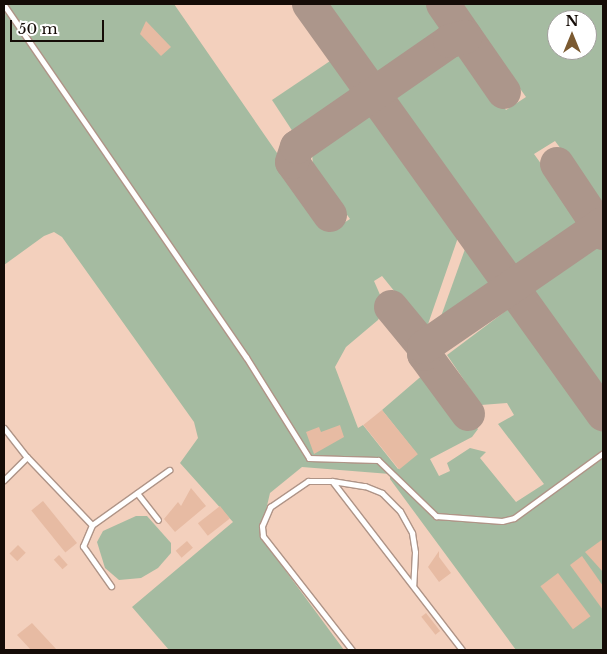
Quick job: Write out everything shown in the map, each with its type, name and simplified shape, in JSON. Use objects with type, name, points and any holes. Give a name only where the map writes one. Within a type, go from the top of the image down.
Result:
[{"type":"lane","points":[[4,5],[246,357],[309,458],[378,460],[436,516],[502,521],[514,518],[603,453]]},
{"type":"lane","points":[[4,428],[27,457],[92,525]]},
{"type":"lane","points":[[4,480],[27,457]]},
{"type":"lane","points":[[110,586],[83,546],[92,525],[169,470]]},
{"type":"lane","points":[[352,650],[270,548],[262,526],[270,507],[308,481],[332,481],[364,486],[382,493],[400,512],[412,533],[416,552],[412,585]]},
{"type":"lane","points":[[332,481],[462,650]]},
{"type":"lane","points":[[137,493],[158,520]]},
{"type":"shaded area","points":[[4,4],[603,4],[603,650],[4,650]]},
{"type":"green space","points":[[4,4],[174,4],[331,231],[350,219],[313,166],[312,152],[370,113],[381,114],[462,226],[426,330],[382,276],[374,281],[381,297],[383,310],[378,320],[346,347],[335,367],[358,428],[363,425],[398,469],[417,454],[382,410],[425,373],[478,429],[472,437],[430,459],[439,476],[450,471],[447,463],[470,448],[486,452],[480,458],[516,502],[544,484],[498,424],[514,415],[507,403],[481,405],[447,355],[515,304],[603,426],[603,650],[516,650],[390,479],[390,474],[302,467],[270,493],[260,536],[344,650],[169,650],[132,607],[233,522],[180,463],[198,438],[194,422],[62,237],[54,232],[44,236],[4,265]]},
{"type":"green space","points":[[326,4],[432,4],[453,35],[392,77],[377,77]]},
{"type":"green space","points":[[460,4],[603,4],[603,205],[555,141],[534,154],[588,229],[521,276],[397,105],[397,92],[461,46],[506,110],[526,97]]},
{"type":"green space","points":[[339,55],[363,86],[363,96],[305,138],[295,135],[272,100]]},
{"type":"green space","points":[[469,238],[503,283],[501,290],[434,336]]},
{"type":"green space","points":[[601,244],[603,248],[603,396],[531,292]]},
{"type":"green space","points":[[136,516],[147,516],[171,543],[171,553],[158,568],[141,578],[119,580],[105,568],[97,542],[103,531]]},
{"type":"building","points":[[146,21],[171,47],[161,56],[140,34]]},
{"type":"building","points":[[382,410],[418,454],[399,469],[363,425]]},
{"type":"building","points":[[340,425],[344,437],[314,454],[306,432],[319,427],[321,432]]},
{"type":"building","points":[[191,488],[206,506],[175,532],[164,519],[178,502],[181,506]]},
{"type":"building","points":[[43,501],[77,543],[65,552],[31,510]]},
{"type":"building","points":[[220,506],[230,519],[208,536],[198,523]]},
{"type":"building","points":[[603,539],[603,572],[585,552]]},
{"type":"building","points":[[187,541],[193,548],[182,558],[176,551]]},
{"type":"building","points":[[18,545],[26,553],[17,561],[10,553]]},
{"type":"building","points":[[439,551],[439,557],[451,573],[439,582],[428,567]]},
{"type":"building","points":[[59,555],[68,565],[62,569],[54,560]]},
{"type":"building","points":[[582,556],[603,586],[603,610],[570,565]]},
{"type":"building","points":[[558,573],[590,616],[573,629],[540,586]]},
{"type":"building","points":[[426,613],[440,631],[435,635],[421,617]]},
{"type":"building","points":[[32,623],[57,650],[31,650],[17,635]]},
{"type":"taxiway","points":[[309,4],[603,414]]},
{"type":"taxiway","points":[[443,4],[504,92]]},
{"type":"taxiway","points":[[330,215],[292,162],[297,147],[450,41],[465,37]]},
{"type":"taxiway","points":[[557,164],[603,233]]},
{"type":"taxiway","points":[[468,414],[424,354],[424,347],[603,224]]},
{"type":"taxiway","points":[[391,307],[424,347]]}]
